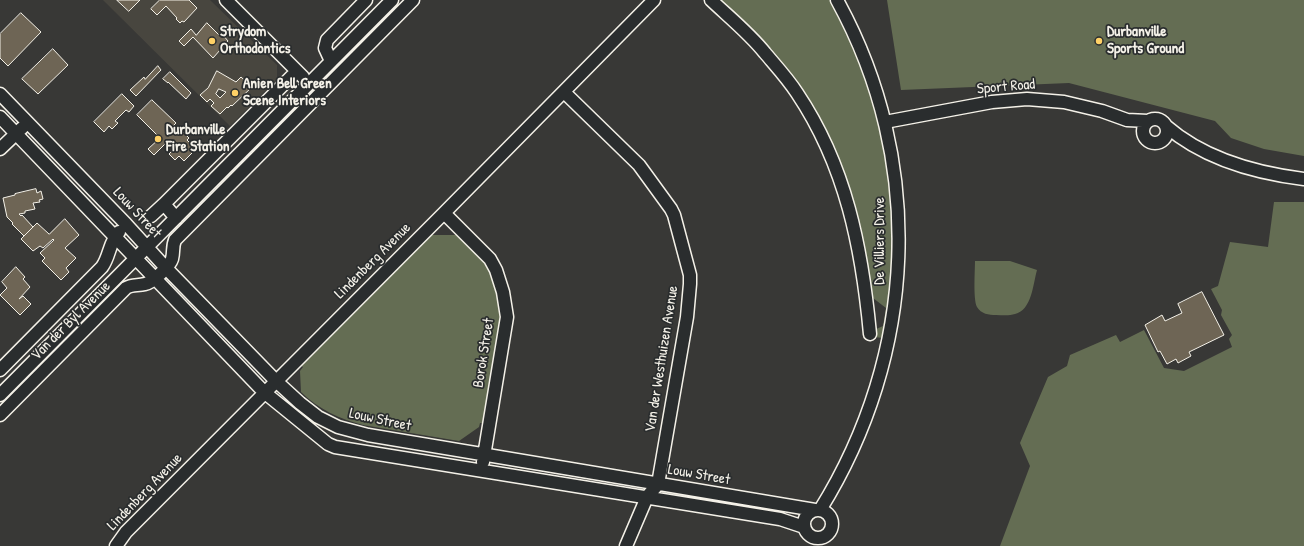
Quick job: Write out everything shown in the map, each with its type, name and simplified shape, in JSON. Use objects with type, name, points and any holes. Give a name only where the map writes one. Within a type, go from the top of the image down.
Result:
[{"type":"street","points":[[226,0],[309,83]]},
{"type":"street","points":[[331,61],[326,48],[327,40],[366,0]]},
{"type":"street","name":"Van der Byl Avenue","points":[[0,395],[392,0]]},
{"type":"street","name":"Van der Byl Avenue","points":[[0,415],[126,288],[146,284],[156,278],[166,268],[172,260],[173,244],[175,240],[413,0]]},
{"type":"street","name":"Lindenberg Avenue","points":[[116,546],[126,532],[264,392],[444,214],[654,0]]},
{"type":"street","name":"De Villiers Drive","points":[[711,0],[764,51],[797,92],[829,151],[844,191],[855,230],[864,278],[870,334]]},
{"type":"street","name":"De Villiers Drive","points":[[821,512],[838,482],[866,416],[878,383],[894,306],[898,257],[898,215],[895,176],[885,122],[868,66],[851,25],[838,0]]},
{"type":"street","points":[[152,216],[297,71]]},
{"type":"street","name":"Van der Westhuizen Avenue","points":[[564,92],[639,165],[671,209],[674,215],[690,275],[686,317],[658,484]]},
{"type":"street","name":"Louw Street","points":[[0,94],[276,381],[300,403],[328,423],[348,431],[368,435],[821,512]]},
{"type":"street","name":"Sport Road","points":[[885,122],[992,102],[1027,100],[1045,100],[1083,106],[1102,110],[1128,120],[1148,121]]},
{"type":"street","name":"Louw Street","points":[[0,117],[264,392],[324,442],[331,445],[780,519],[810,538]]},
{"type":"street","points":[[1166,126],[1166,136],[1162,140],[1157,143],[1146,139],[1143,130],[1148,121],[1153,119],[1158,120],[1162,122],[1179,138],[1199,149],[1254,170],[1275,175],[1304,179]]},
{"type":"street","name":"Sport Road","points":[[1128,120],[1144,134]]},
{"type":"street","points":[[0,149],[28,123]]},
{"type":"street","points":[[1162,140],[1199,149]]},
{"type":"street","points":[[164,204],[176,218]]},
{"type":"street","name":"Borok Street","points":[[444,214],[490,259],[496,270],[503,292],[507,318],[481,470]]},
{"type":"street","points":[[0,370],[102,267],[105,263],[115,236],[126,224]]},
{"type":"street","points":[[626,546],[647,497],[658,484]]},
{"type":"street","points":[[821,512],[832,523],[830,532],[827,536],[810,538],[804,521],[806,516],[821,512]]},
{"type":"shaded area","points":[[103,0],[210,0],[277,65],[277,79],[230,126]]},
{"type":"green space","points":[[718,0],[830,0],[842,22],[871,90],[888,160],[893,212],[892,277],[883,338],[874,337],[874,330],[883,326],[886,308],[873,298],[866,255],[852,197],[828,136]]},
{"type":"green space","name":"Durbanville Sports Ground","points":[[887,0],[1304,0],[1304,156],[1264,149],[1231,138],[1215,121],[1069,83],[901,90]]},
{"type":"green space","points":[[1274,202],[1304,202],[1304,546],[1000,546],[1030,466],[1020,443],[1048,377],[1067,366],[1070,355],[1116,335],[1120,342],[1144,330],[1164,368],[1184,371],[1232,347],[1229,339],[1232,335],[1221,315],[1222,310],[1211,289],[1218,286],[1230,242],[1268,247]]},
{"type":"green space","points":[[431,235],[456,235],[491,269],[501,316],[483,423],[480,423],[479,427],[459,441],[354,423],[322,408],[301,392],[300,371],[303,367],[300,365]]},
{"type":"green space","points":[[975,261],[1010,261],[1037,270],[1031,296],[1021,312],[1010,315],[991,315],[985,314],[977,307],[974,285]]},
{"type":"building","points":[[117,0],[140,0],[129,11]]},
{"type":"building","points":[[160,0],[189,0],[197,8],[184,22],[182,21],[180,23],[166,6],[157,15],[151,9]]},
{"type":"building","points":[[21,13],[41,32],[8,66],[0,58],[0,34]]},
{"type":"building","name":"Strydom Orthodontics","points":[[207,23],[221,37],[223,35],[228,41],[213,58],[193,37],[184,46],[179,41],[191,29],[196,35]]},
{"type":"building","points":[[53,49],[68,65],[38,94],[22,79]]},
{"type":"building","points":[[158,66],[161,70],[136,96],[130,90],[144,77],[145,79]]},
{"type":"building","name":"Anien Bell Green Scene Interiors","points":[[217,71],[236,82],[241,77],[252,87],[232,106],[227,107],[220,114],[211,106],[214,103],[210,99],[207,102],[200,95],[208,88]],"holes":[[[219,89],[226,92],[220,98],[216,94]]]},
{"type":"building","points":[[170,72],[191,93],[186,99],[163,79]]},
{"type":"building","points":[[122,94],[134,106],[129,112],[126,110],[115,121],[118,123],[112,129],[109,126],[104,132],[94,122]]},
{"type":"building","points":[[152,100],[176,123],[173,126],[178,131],[180,129],[189,138],[187,140],[196,149],[184,161],[179,156],[175,160],[169,154],[173,150],[166,143],[154,155],[148,149],[160,138],[137,115]]},
{"type":"building","points":[[36,189],[37,193],[41,191],[43,199],[39,200],[40,202],[33,203],[35,209],[19,214],[21,216],[22,215],[33,227],[24,236],[7,217],[3,198]]},
{"type":"building","points":[[65,219],[79,235],[65,248],[76,258],[66,268],[69,272],[61,280],[42,261],[45,258],[40,253],[54,240],[53,239],[43,248],[40,246],[33,251],[21,239],[37,223],[49,234]]},
{"type":"building","points":[[16,267],[25,277],[23,279],[30,287],[19,299],[23,296],[31,304],[20,315],[0,295],[7,288],[2,282]]},
{"type":"building","points":[[1202,292],[1224,335],[1189,352],[1191,356],[1178,363],[1176,359],[1167,364],[1160,351],[1158,352],[1145,325],[1162,315],[1165,321],[1182,313],[1178,304]]},
{"type":"place","name":"Strydom Orthodontics","points":[[212,41]]},
{"type":"place","name":"Durbanville Sports Ground","points":[[1099,41]]},
{"type":"place","name":"Anien Bell Green Scene Interiors","points":[[235,93]]},
{"type":"place","name":"Durbanville Fire Station","points":[[158,139]]}]
